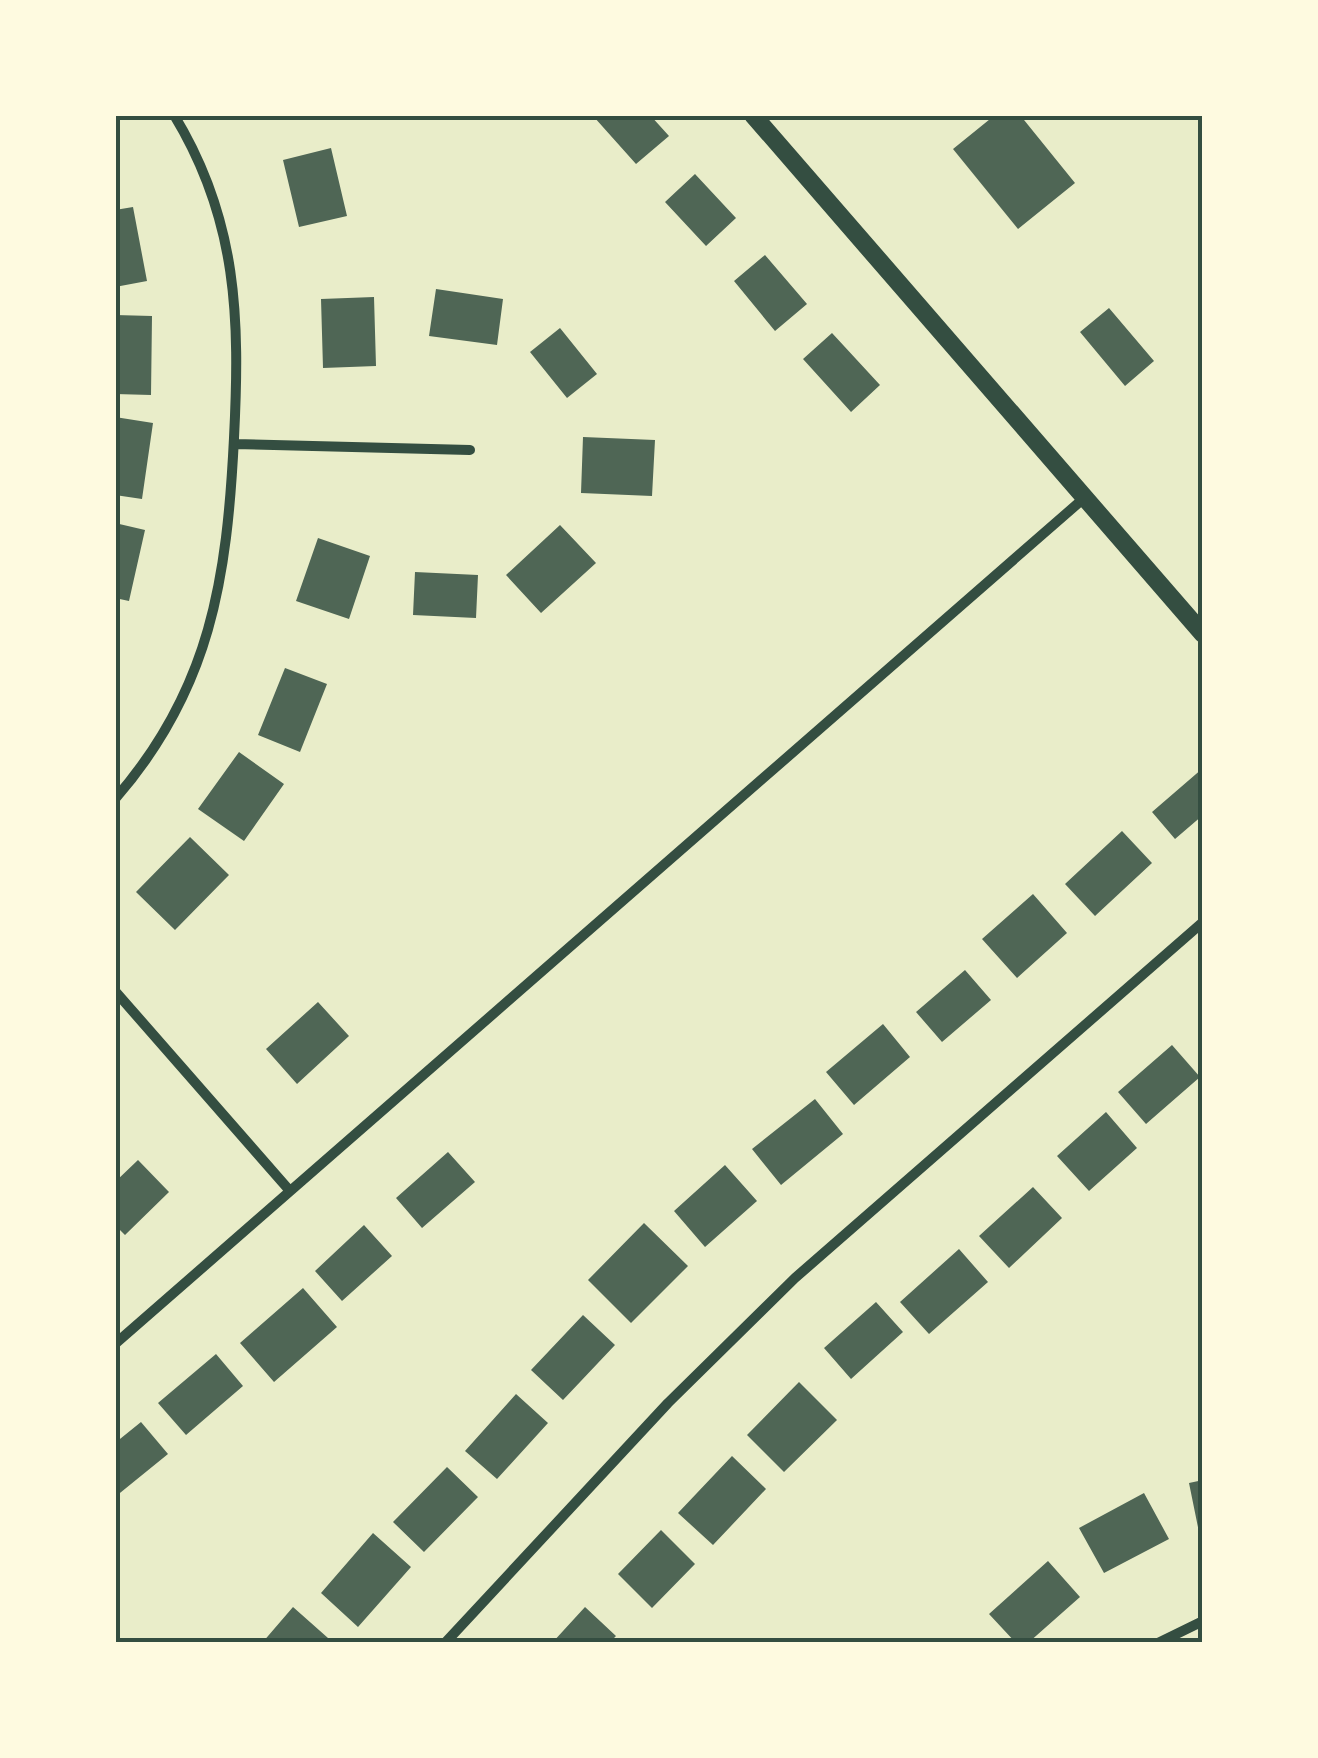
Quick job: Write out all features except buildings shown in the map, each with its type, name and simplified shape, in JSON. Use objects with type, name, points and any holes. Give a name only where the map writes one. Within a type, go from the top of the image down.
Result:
[{"type":"street","points":[[115,799],[175,713],[204,648],[222,578],[234,444],[239,348],[230,251],[216,201],[174,115]]},
{"type":"street","points":[[753,115],[1203,634]]},
{"type":"street","points":[[234,444],[470,450]]},
{"type":"street","points":[[115,1344],[1084,499]]},
{"type":"street","points":[[445,1643],[668,1403],[795,1278],[1203,922]]},
{"type":"street","points":[[115,991],[290,1191]]},
{"type":"street","points":[[1158,1643],[1203,1621]]}]
